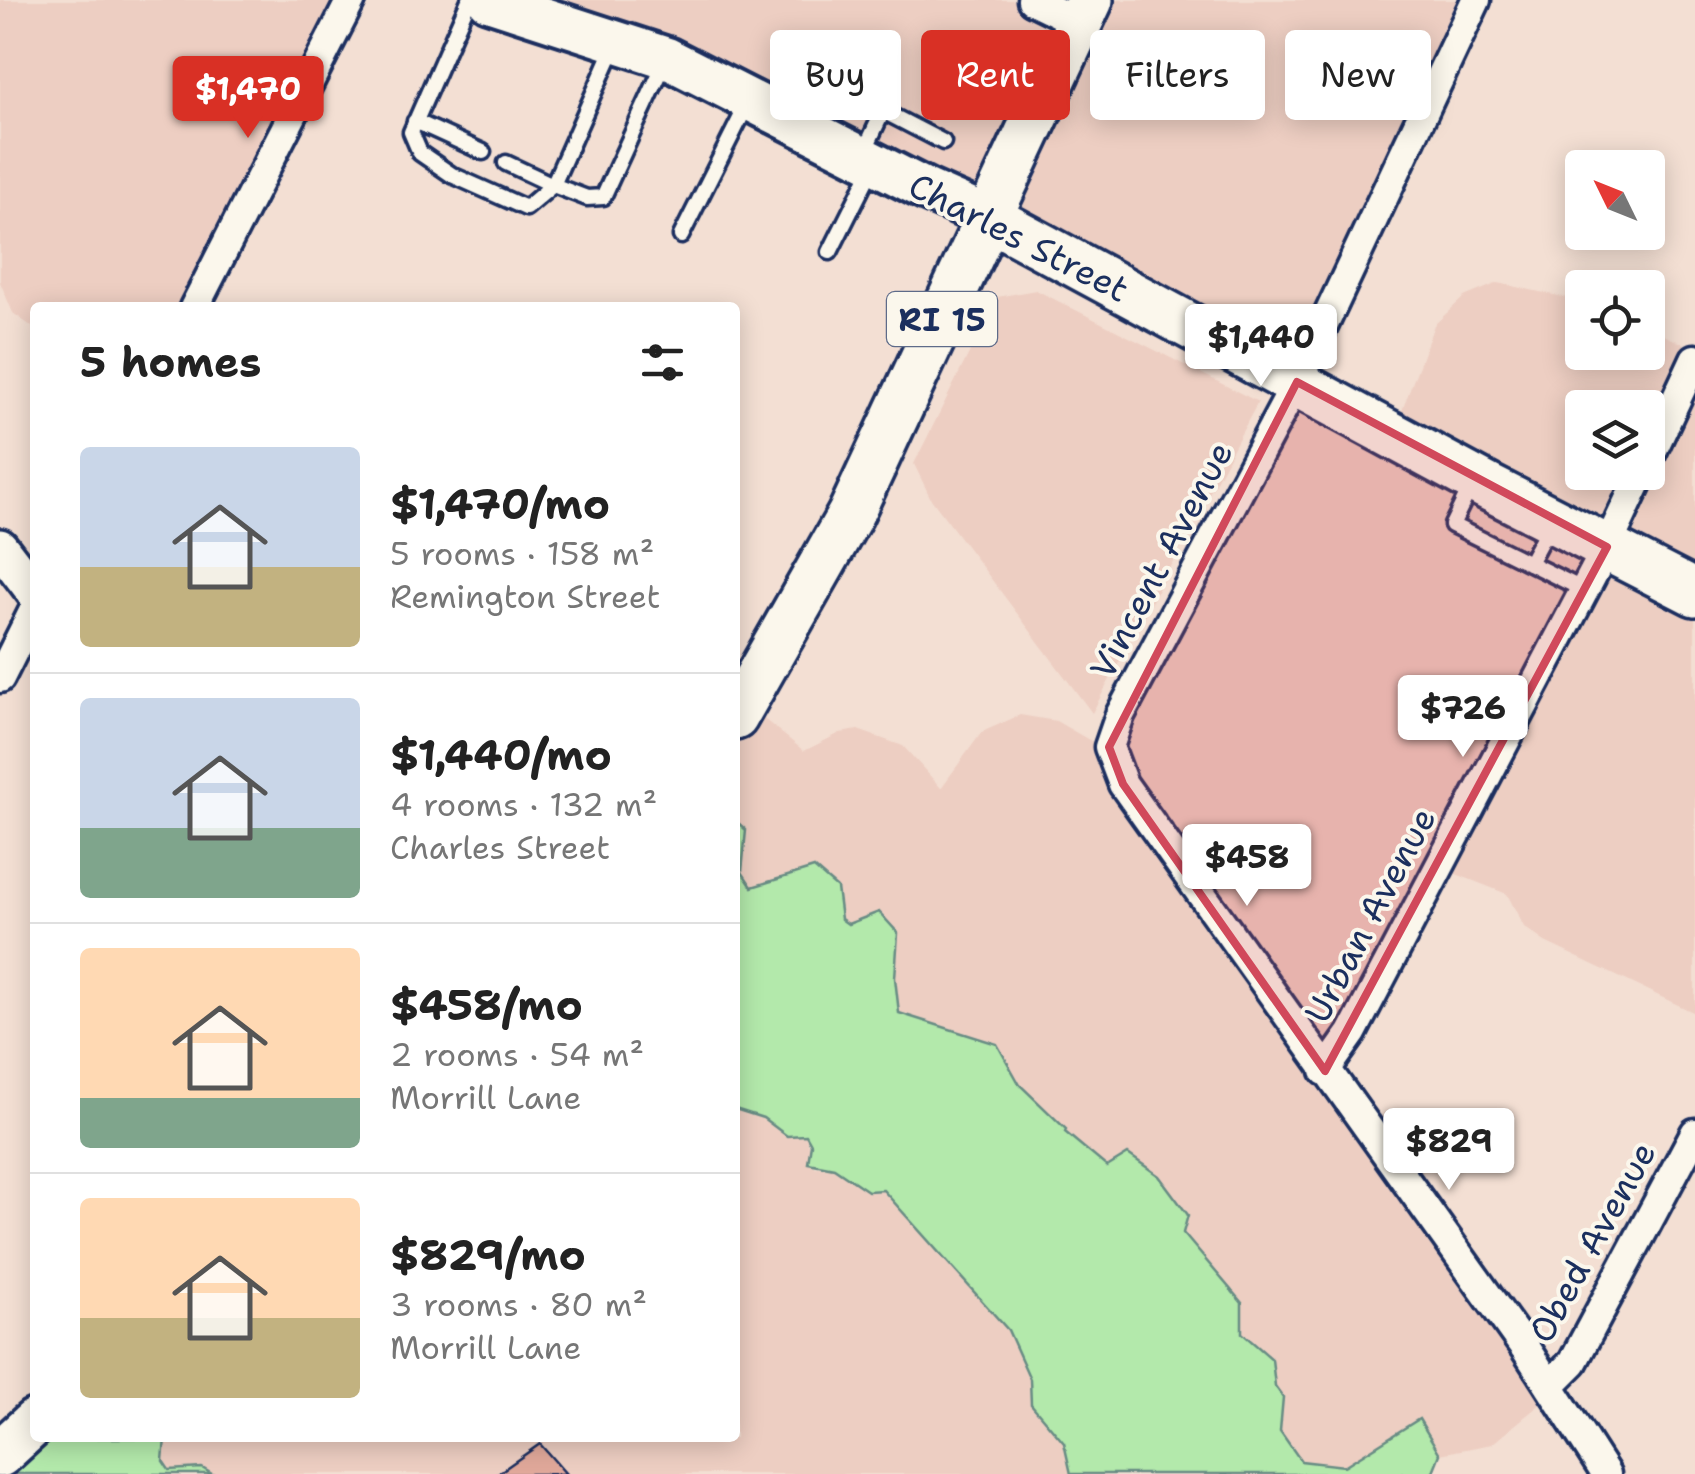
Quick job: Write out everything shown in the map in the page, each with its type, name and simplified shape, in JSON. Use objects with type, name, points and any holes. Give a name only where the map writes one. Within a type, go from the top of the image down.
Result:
[{"type":"main road","name":"Charles Street","points":[[488,0],[667,58],[990,218],[1475,479],[1695,592]]},
{"type":"main road","name":"RI 15","points":[[740,708],[850,516],[1085,11]]},
{"type":"main road","points":[[0,1454],[30,1427]]},
{"type":"street","points":[[197,302],[351,0]]},
{"type":"street","points":[[1032,0],[1085,11]]},
{"type":"street","name":"Vincent Avenue","points":[[1326,1071],[1120,778],[1109,747],[1111,736],[1297,382],[1476,0]]},
{"type":"street","points":[[1665,423],[1695,358]]},
{"type":"street","name":"Urban Avenue","points":[[1326,1071],[1352,1034],[1634,490]]},
{"type":"street","points":[[0,548],[30,587]]},
{"type":"street","points":[[0,678],[30,618]]},
{"type":"street","points":[[1326,1071],[1525,1348],[1606,1474]]},
{"type":"street","name":"Obed Avenue","points":[[1550,1385],[1574,1362],[1695,1132]]},
{"type":"lane","points":[[469,0],[410,132],[420,153],[452,176],[526,208],[553,185],[617,40]]},
{"type":"lane","points":[[506,163],[587,198],[603,197],[667,58]]},
{"type":"lane","points":[[681,236],[750,100]]},
{"type":"lane","points":[[830,252],[880,120]]},
{"type":"lane","points":[[899,120],[943,142]]},
{"type":"lane","points":[[415,121],[482,152]]},
{"type":"lane","points":[[1475,479],[1452,524],[1584,590]]},
{"type":"lane","points":[[1529,563],[1553,520]]},
{"type":"highlighted area","points":[[1297,382],[1607,547],[1325,1071],[1123,784],[1109,747]]},
{"type":"shaded area","points":[[0,0],[352,0],[209,302],[30,302],[30,325],[13,313],[0,282]]},
{"type":"shaded area","points":[[490,0],[1490,0],[1431,118],[1431,30],[1285,30],[1285,120],[1430,120],[1300,380],[1396,427],[1434,325],[1464,297],[1498,283],[1565,297],[1565,370],[1665,370],[1665,336],[1695,349],[1690,390],[1695,393],[1695,1013],[1545,942],[1524,927],[1507,894],[1446,870],[1340,1076],[1555,1392],[1492,1444],[1440,1454],[1419,1420],[1344,1467],[1301,1461],[1280,1431],[1283,1397],[1275,1386],[1272,1359],[1242,1333],[1242,1303],[1182,1233],[1128,1154],[1107,1168],[1019,1085],[997,1044],[898,1013],[898,934],[848,924],[841,919],[837,888],[752,887],[742,872],[746,831],[740,825],[740,723],[750,708],[804,751],[840,733],[858,730],[903,746],[941,788],[982,732],[1020,715],[1056,721],[1110,752],[1288,403],[784,120],[901,120],[901,30],[770,30],[770,112],[699,72]]},
{"type":"shaded area","points":[[1036,290],[1258,402],[1092,713],[931,499],[914,464],[997,297]]},
{"type":"shaded area","points":[[740,1111],[763,1118],[787,1136],[806,1135],[815,1167],[834,1168],[868,1191],[883,1190],[1008,1330],[1030,1379],[1031,1404],[1064,1443],[1071,1474],[212,1474],[202,1468],[169,1470],[163,1461],[165,1442],[740,1442]]},
{"type":"green space","points":[[740,825],[746,830],[742,872],[752,887],[814,868],[837,888],[841,919],[848,924],[879,912],[898,933],[895,978],[899,1013],[997,1044],[1020,1085],[1065,1132],[1107,1167],[1128,1154],[1159,1176],[1188,1215],[1183,1233],[1242,1303],[1242,1333],[1272,1359],[1275,1386],[1283,1397],[1280,1431],[1301,1461],[1344,1466],[1419,1419],[1440,1454],[1432,1474],[1071,1474],[1064,1443],[1031,1404],[1030,1379],[1008,1330],[883,1190],[868,1191],[834,1168],[808,1163],[811,1144],[806,1135],[787,1136],[763,1118],[740,1111]]},
{"type":"green space","points":[[42,1442],[165,1442],[163,1461],[169,1470],[202,1468],[212,1474],[6,1474]]},
{"type":"building","points":[[540,1444],[566,1474],[497,1474]]}]
